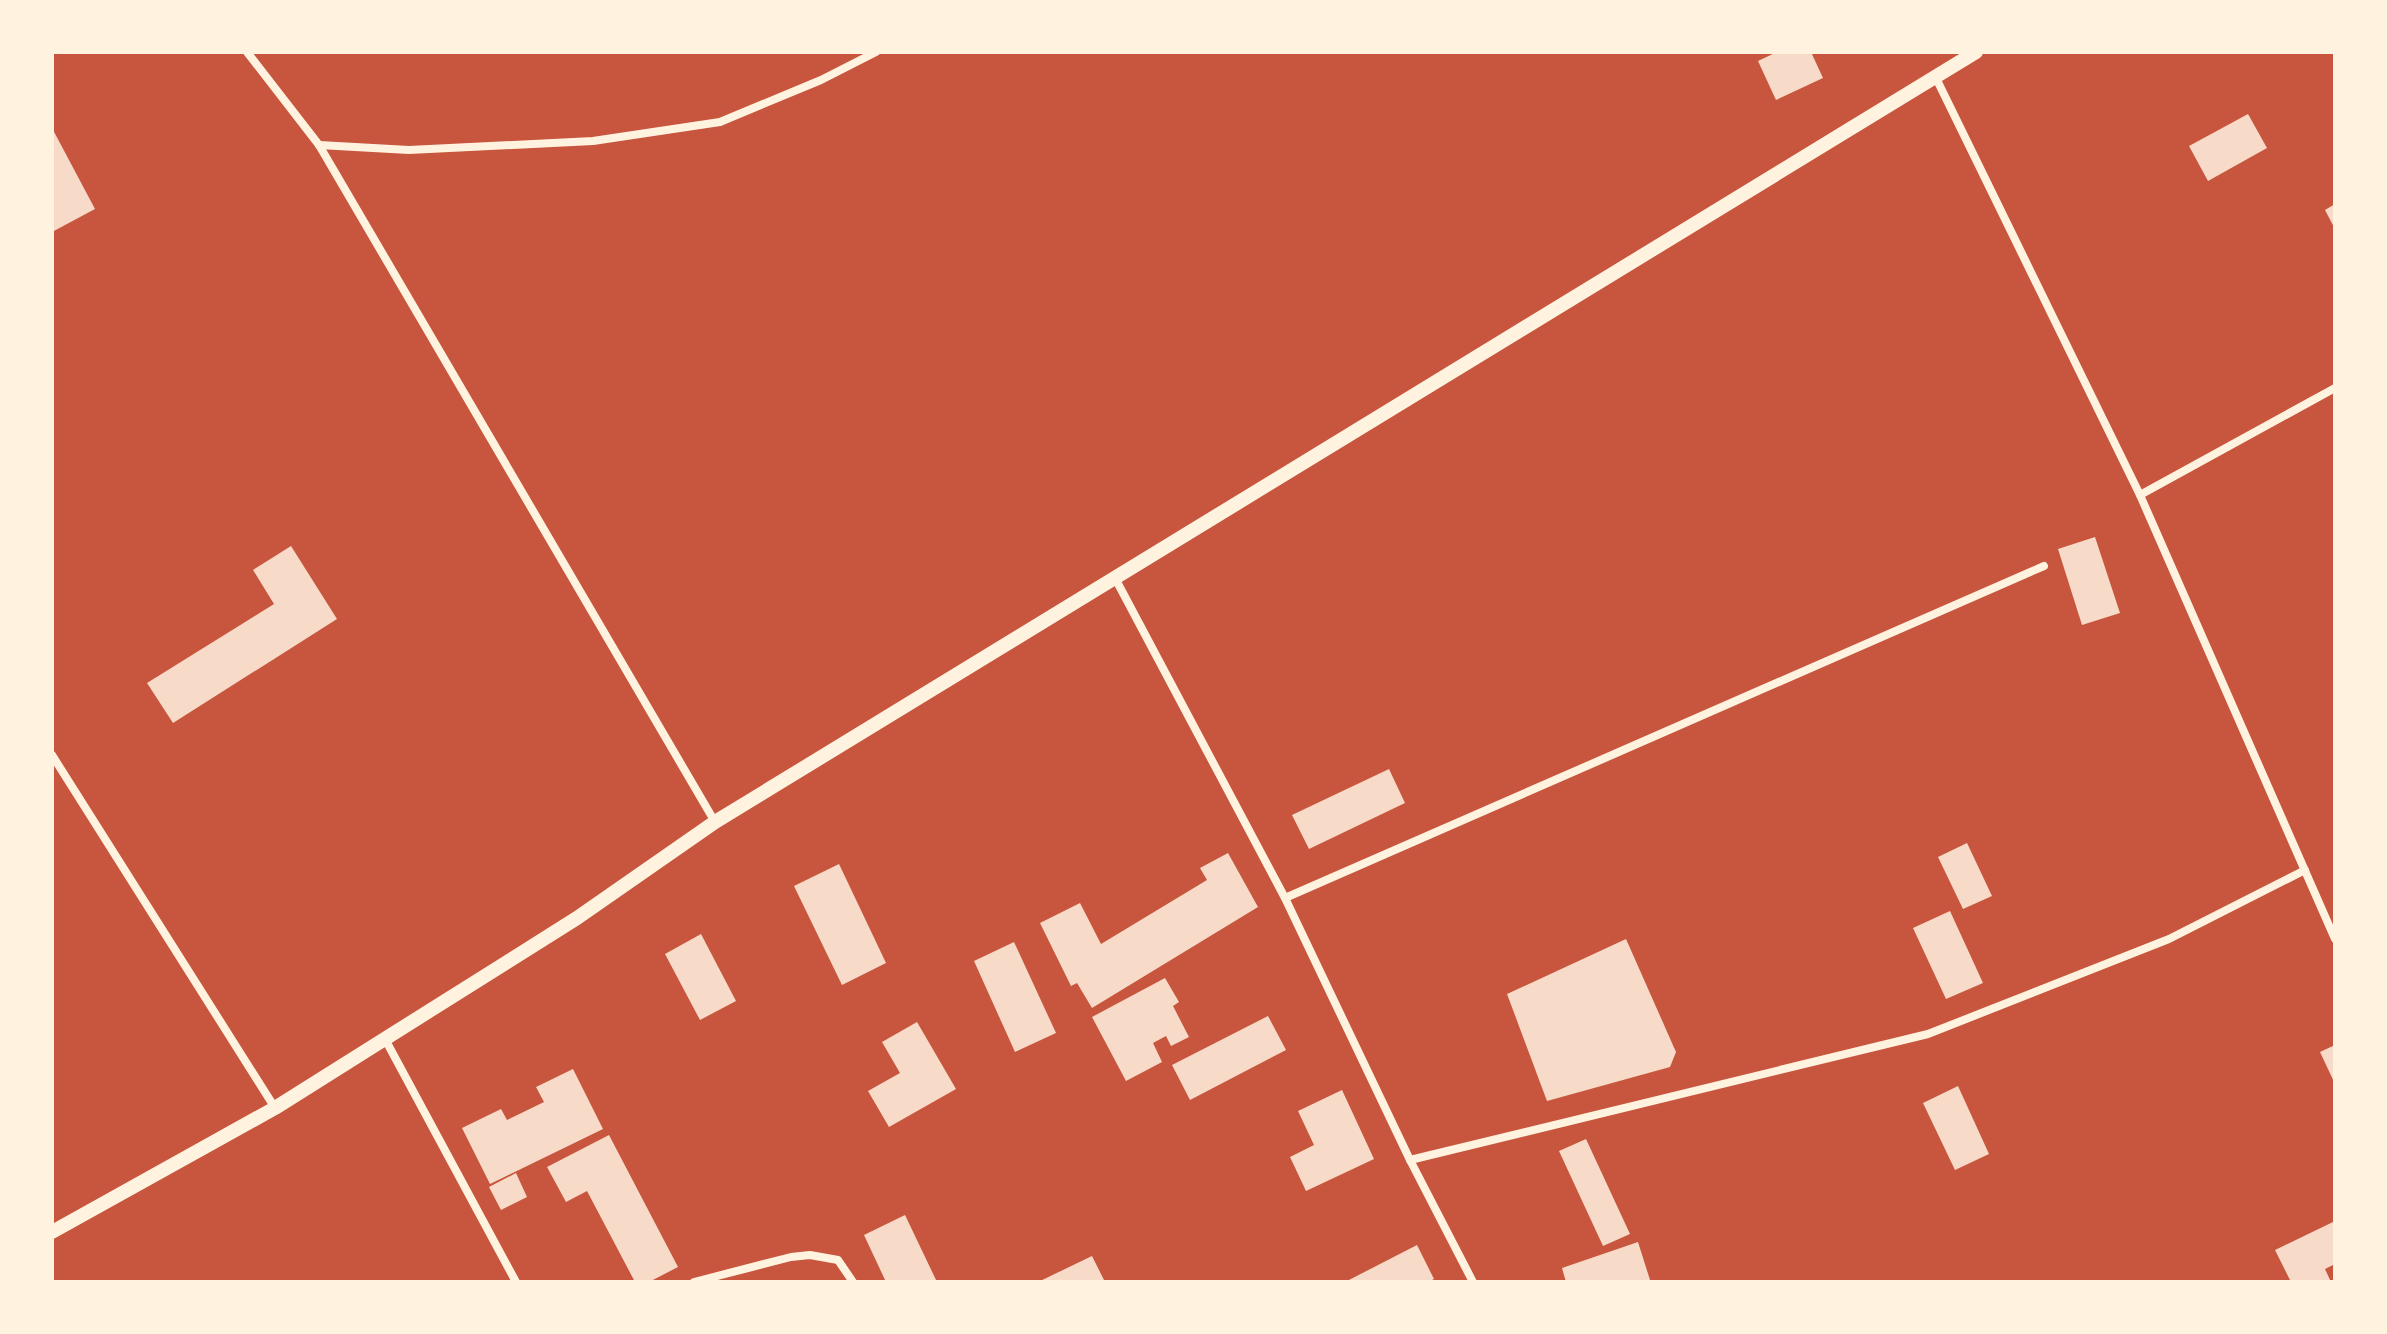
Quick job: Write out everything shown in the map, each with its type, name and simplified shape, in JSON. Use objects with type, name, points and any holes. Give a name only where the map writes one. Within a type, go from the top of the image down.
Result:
[{"type":"street","points":[[247,52],[319,145],[715,822]]},
{"type":"street","points":[[319,145],[409,150],[593,141],[720,122],[821,80],[876,52]]},
{"type":"street","points":[[52,1232],[275,1108],[577,918],[715,822],[1976,52]]},
{"type":"street","points":[[1936,78],[2140,495],[2335,939]]},
{"type":"street","points":[[2140,495],[2335,388]]},
{"type":"street","points":[[1285,898],[2044,566]]},
{"type":"street","points":[[1115,578],[1285,898],[1410,1160],[1473,1282]]},
{"type":"street","points":[[52,755],[275,1108]]},
{"type":"street","points":[[1410,1160],[1928,1034],[2169,939],[2305,870]]},
{"type":"street","points":[[384,1038],[516,1282]]},
{"type":"street","points":[[694,1282],[724,1272],[810,1255],[838,1260],[853,1282]]},
{"type":"building","points":[[1777,52],[1811,52],[1823,78],[1776,100],[1758,61]]},
{"type":"building","points":[[2248,114],[2267,148],[2208,181],[2189,146]]},
{"type":"building","points":[[52,128],[95,209],[52,232]]},
{"type":"building","points":[[2335,204],[2335,229],[2325,210]]},
{"type":"building","points":[[2095,537],[2120,613],[2082,625],[2058,549]]},
{"type":"building","points":[[291,546],[337,619],[173,723],[147,683],[274,604],[253,570]]},
{"type":"building","points":[[1389,769],[1405,803],[1309,849],[1292,815]]},
{"type":"building","points":[[1967,843],[1992,896],[1963,909],[1938,857]]},
{"type":"building","points":[[1228,853],[1258,907],[1092,1008],[1077,983],[1071,986],[1040,923],[1080,903],[1101,944],[1207,880],[1200,868]]},
{"type":"building","points":[[839,864],[886,963],[842,985],[794,886]]},
{"type":"building","points":[[1950,911],[1983,983],[1946,999],[1913,928]]},
{"type":"building","points":[[701,934],[736,1001],[700,1020],[665,954]]},
{"type":"building","points":[[1626,939],[1676,1052],[1670,1067],[1547,1101],[1507,994]]},
{"type":"building","points":[[1014,942],[1056,1033],[1015,1052],[974,961]]},
{"type":"building","points":[[1165,978],[1179,1002],[1173,1006],[1189,1037],[1171,1046],[1166,1036],[1153,1043],[1162,1062],[1126,1081],[1092,1017]]},
{"type":"building","points":[[1268,1016],[1286,1050],[1190,1100],[1172,1065]]},
{"type":"building","points":[[917,1022],[956,1089],[889,1127],[868,1091],[900,1073],[882,1042]]},
{"type":"building","points":[[2335,1045],[2335,1084],[2320,1052]]},
{"type":"building","points":[[573,1069],[603,1129],[490,1184],[462,1128],[501,1109],[507,1120],[544,1102],[536,1087]]},
{"type":"building","points":[[1958,1086],[1989,1154],[1955,1170],[1923,1103]]},
{"type":"building","points":[[1342,1090],[1374,1159],[1306,1191],[1290,1157],[1314,1145],[1298,1111]]},
{"type":"building","points":[[609,1135],[678,1267],[649,1282],[635,1282],[587,1191],[566,1202],[547,1167]]},
{"type":"building","points":[[1586,1139],[1630,1234],[1603,1246],[1559,1151]]},
{"type":"building","points":[[516,1173],[527,1197],[501,1210],[489,1187]]},
{"type":"building","points":[[905,1215],[937,1282],[886,1282],[864,1235]]},
{"type":"building","points":[[2335,1221],[2335,1264],[2325,1269],[2331,1282],[2291,1282],[2275,1250]]},
{"type":"building","points":[[1638,1242],[1650,1280],[1566,1282],[1562,1268]]},
{"type":"building","points":[[1417,1245],[1434,1279],[1428,1282],[1345,1282]]},
{"type":"building","points":[[1092,1256],[1105,1282],[1038,1282]]}]
